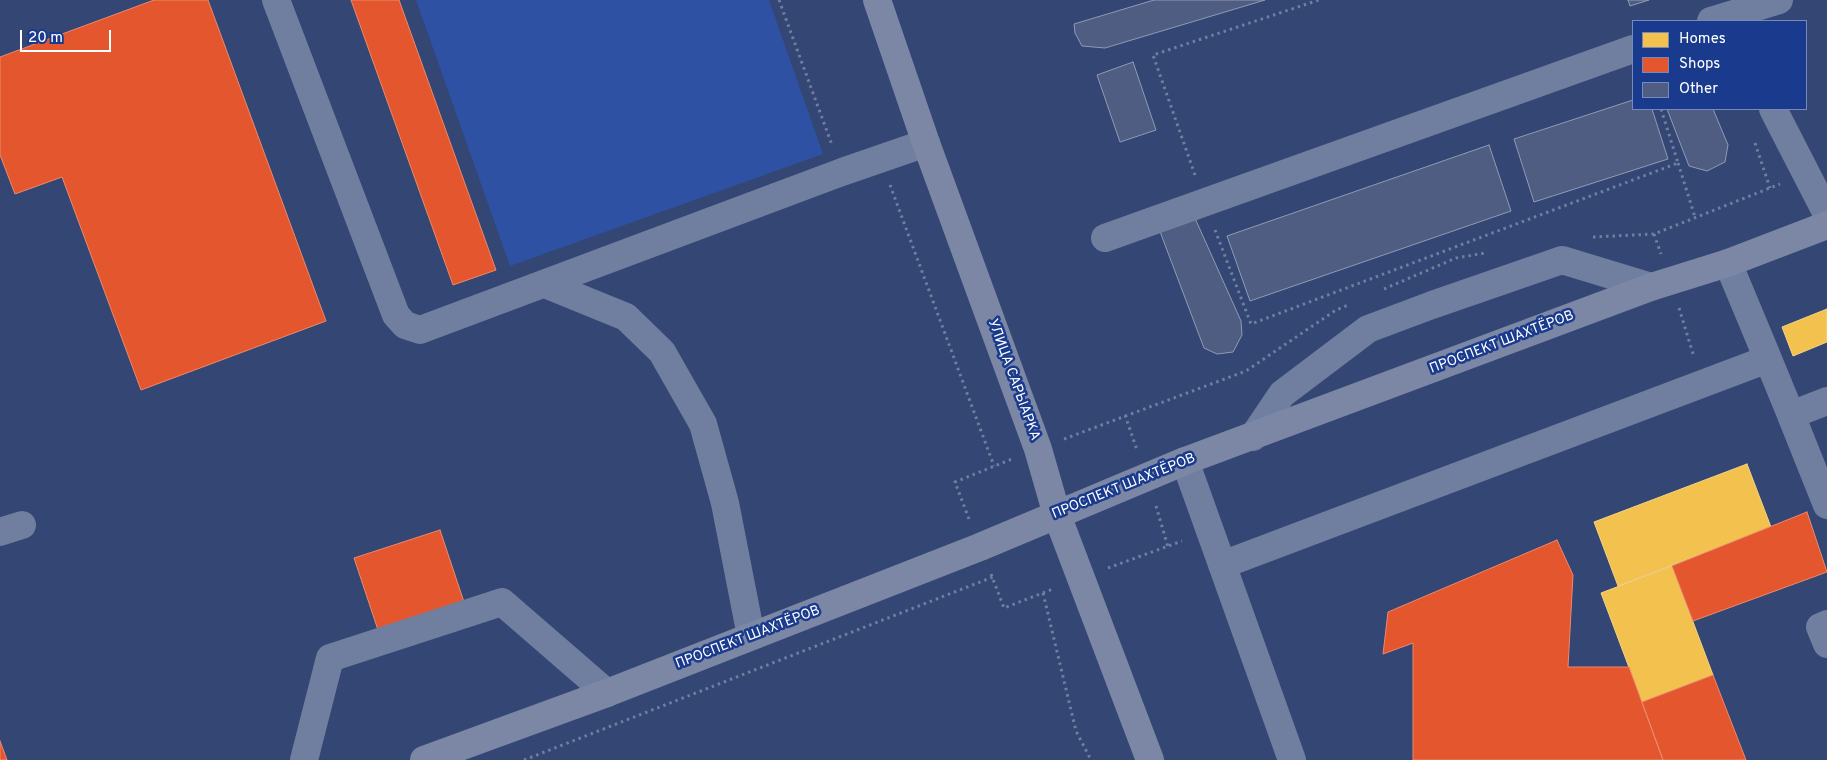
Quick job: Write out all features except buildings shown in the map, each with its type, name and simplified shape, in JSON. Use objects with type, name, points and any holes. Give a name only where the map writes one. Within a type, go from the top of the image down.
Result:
[{"type":"main road","name":"УЛИЦА САРЫАРКА","points":[[877,0],[926,143],[1038,449],[1057,514],[1150,760]]},
{"type":"main road","name":"ПРОСПЕКТ ШАХТЁРОВ","points":[[424,760],[607,693],[980,547],[1185,461],[1651,287],[1728,263],[1827,225]]},
{"type":"street","points":[[276,0],[396,315],[405,325],[420,330],[842,172],[926,143]]},
{"type":"street","points":[[1722,15],[1780,0]]},
{"type":"street","points":[[1105,238],[1632,49]]},
{"type":"street","points":[[1774,110],[1827,214]]},
{"type":"street","points":[[1253,437],[1282,394],[1360,335],[1368,330],[1432,305],[1562,260],[1651,287]]},
{"type":"street","points":[[1728,263],[1827,505]]},
{"type":"street","points":[[545,284],[626,318],[662,352],[703,424],[725,503],[751,636]]},
{"type":"street","points":[[1222,565],[1768,359]]},
{"type":"street","points":[[1791,415],[1827,402]]},
{"type":"street","points":[[1185,461],[1292,760]]},
{"type":"street","points":[[304,760],[330,658],[502,602],[607,693]]},
{"type":"street","points":[[1827,624],[1820,627],[1827,644]]},
{"type":"path","points":[[779,0],[842,172]]},
{"type":"path","points":[[1319,0],[1154,54],[1204,202],[1251,324],[1678,163]]},
{"type":"path","points":[[1661,110],[1695,218]]},
{"type":"path","points":[[1752,136],[1770,188]]},
{"type":"path","points":[[880,159],[994,466]]},
{"type":"path","points":[[524,760],[993,577]]},
{"type":"path","points":[[1043,593],[1076,731],[1091,760]]},
{"type":"shaded area","points":[[416,0],[769,0],[823,154],[510,266]]}]
